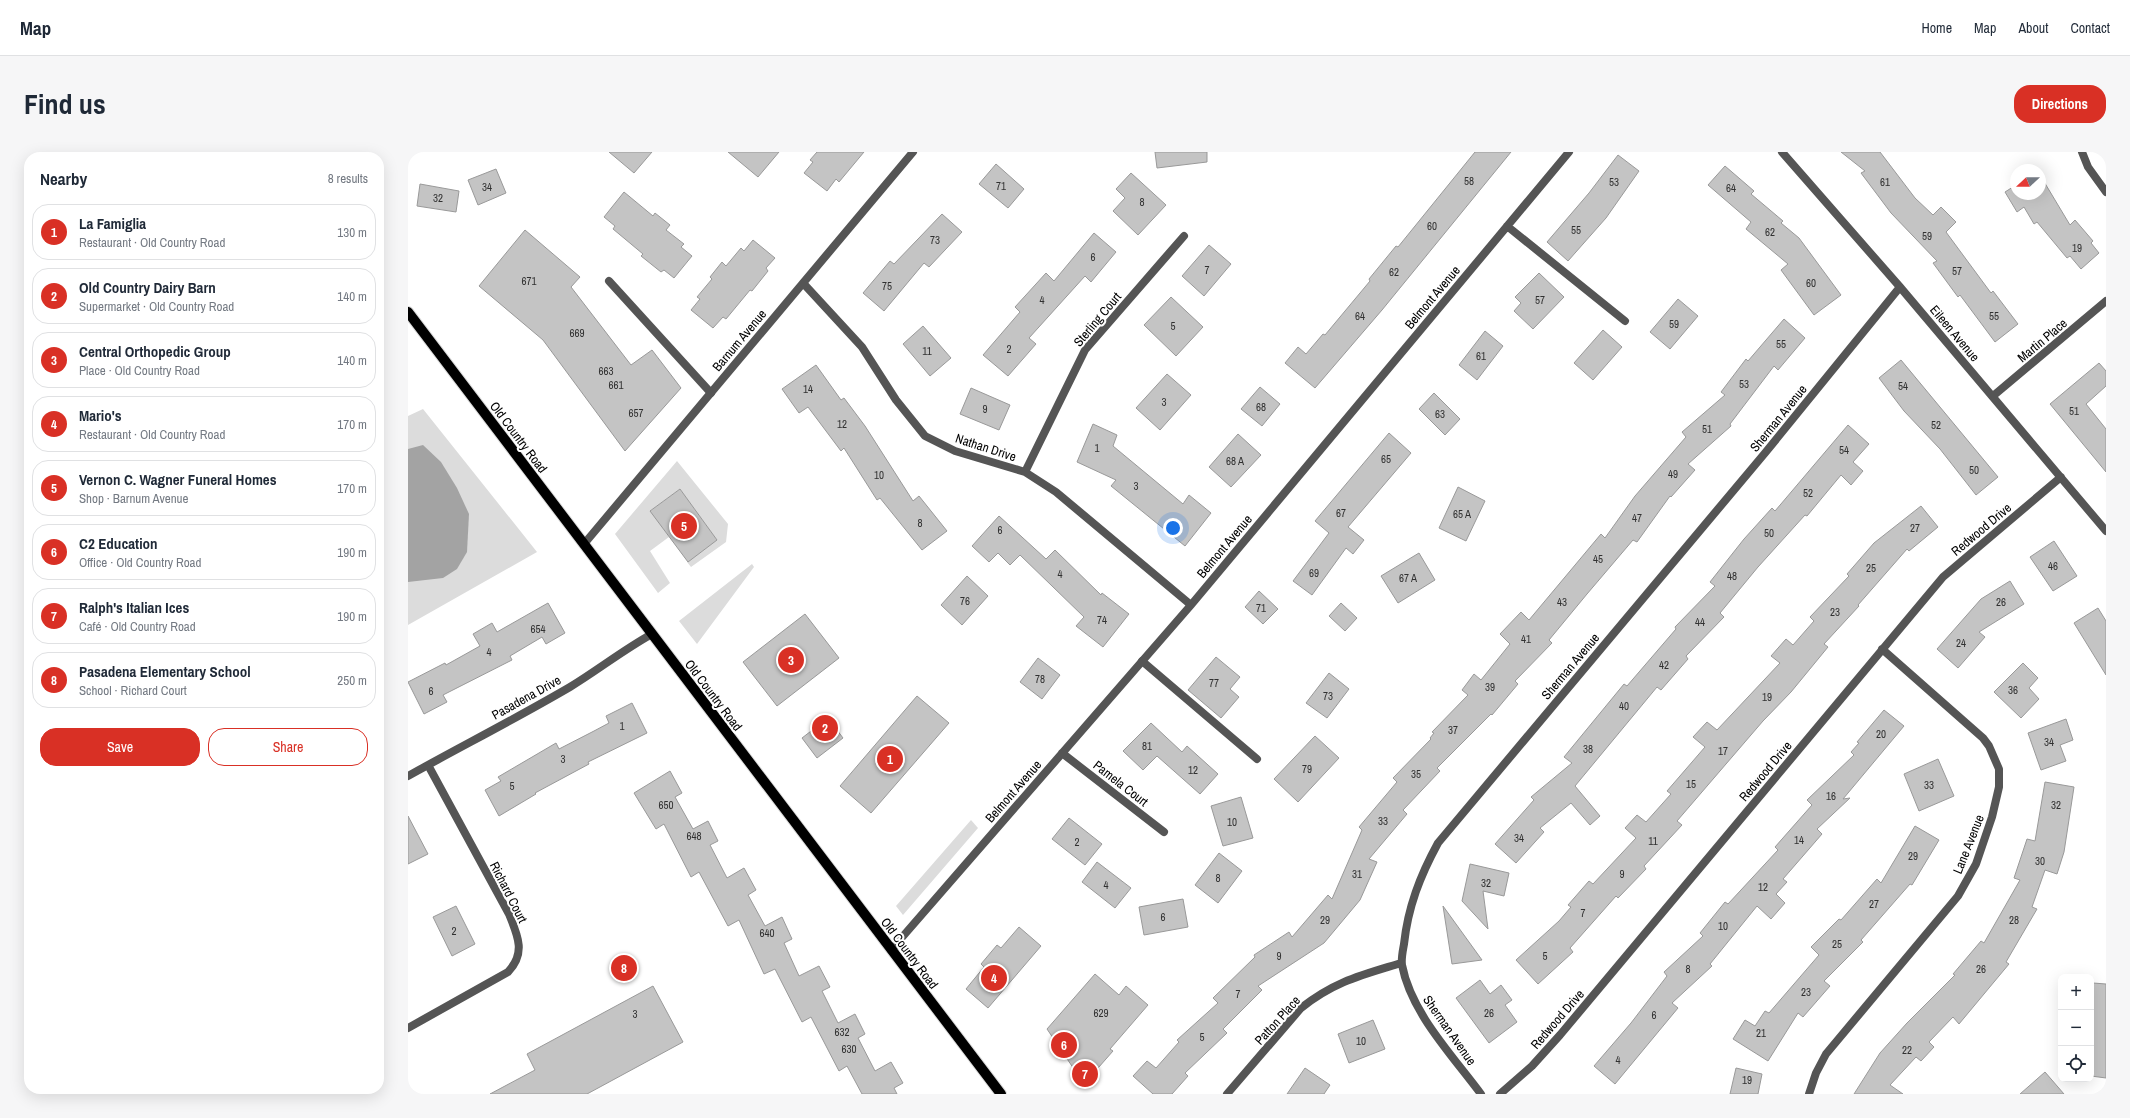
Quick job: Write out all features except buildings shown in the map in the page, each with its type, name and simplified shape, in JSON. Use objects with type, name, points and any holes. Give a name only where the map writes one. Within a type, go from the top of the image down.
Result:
[{"type":"main road","name":"Old Country Road","points":[[408,312],[1001,1094]]},
{"type":"street","name":"Barnum Avenue","points":[[584,544],[913,152]]},
{"type":"street","name":"Belmont Avenue","points":[[891,950],[1191,605],[1569,152]]},
{"type":"street","name":"Eileen Avenue","points":[[1782,152],[1900,287],[2106,531]]},
{"type":"street","points":[[2082,152],[2088,167],[2106,192]]},
{"type":"street","points":[[1507,226],[1625,321]]},
{"type":"street","name":"Sterling Court","points":[[1025,472],[1085,350],[1184,236]]},
{"type":"street","points":[[609,282],[711,394]]},
{"type":"street","name":"Nathan Drive","points":[[803,283],[862,347],[896,400],[924,436],[955,451],[1025,472],[1056,492],[1191,605]]},
{"type":"street","name":"Sherman Avenue","points":[[1481,1094],[1424,1018],[1409,990],[1401,963],[1406,918],[1421,875],[1438,843],[1765,453],[1900,287]]},
{"type":"street","name":"Martin Place","points":[[1993,396],[2106,301]]},
{"type":"street","name":"Redwood Drive","points":[[1500,1094],[1532,1066],[1560,1035],[1943,577],[2061,477]]},
{"type":"street","name":"Pasadena Drive","points":[[408,776],[569,688],[596,671],[621,651],[652,634]]},
{"type":"street","name":"Lane Avenue","points":[[1809,1094],[1816,1073],[1826,1054],[1958,896],[1976,864],[1992,817],[1999,787],[1999,769],[1990,746],[1983,738],[1882,649]]},
{"type":"street","points":[[1142,661],[1257,759]]},
{"type":"street","name":"Pamela Court","points":[[1062,753],[1164,832]]},
{"type":"street","name":"Richard Court","points":[[408,1028],[508,972],[516,964],[518,954],[519,937],[509,914],[428,765]]},
{"type":"street","name":"Patton Place","points":[[1227,1094],[1301,1008],[1316,996],[1343,981],[1401,963]]},
{"type":"shaded area","points":[[423,409],[537,552],[408,625],[408,416]]},
{"type":"shaded area","points":[[423,445],[441,462],[457,488],[469,514],[467,552],[457,569],[443,578],[408,582],[408,449]]},
{"type":"shaded area","points":[[677,461],[728,524],[726,542],[691,567],[687,562],[717,540],[680,489],[651,510],[669,537],[650,551],[670,583],[658,593],[615,534]]},
{"type":"shaded area","points":[[752,564],[754,567],[697,644],[679,621]]},
{"type":"shaded area","points":[[971,820],[978,828],[903,915],[896,906]]},
{"type":"place","name":"Vernon C. Wagner Funeral Homes","points":[[684,526]]},
{"type":"place","name":"Central Orthopedic Group","points":[[791,660]]},
{"type":"place","name":"Old Country Dairy Barn","points":[[825,728]]},
{"type":"place","name":"La Famiglia","points":[[890,759]]},
{"type":"place","name":"Pasadena Elementary School","points":[[624,968]]},
{"type":"place","name":"Mario's","points":[[994,978]]},
{"type":"place","name":"C2 Education","points":[[1064,1045]]},
{"type":"place","name":"Ralph's Italian Ices","points":[[1085,1074]]}]
